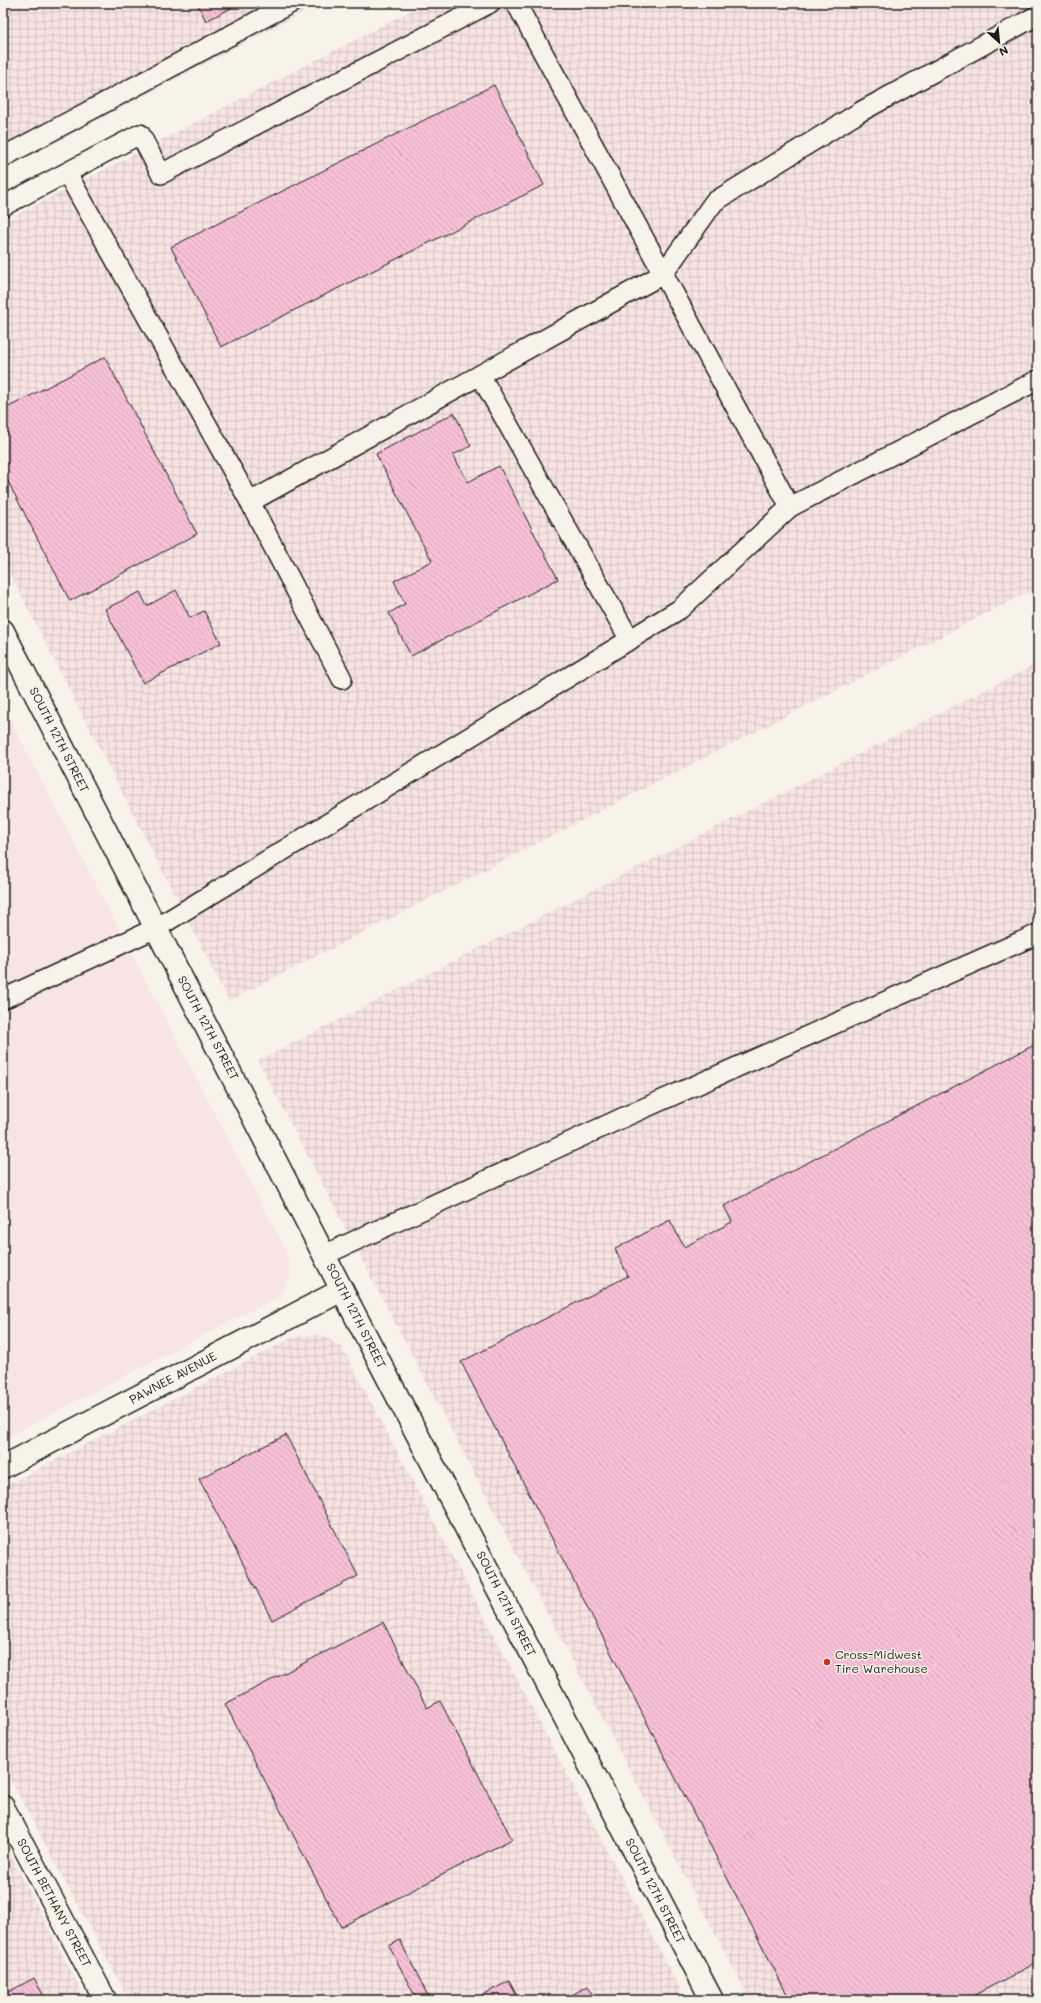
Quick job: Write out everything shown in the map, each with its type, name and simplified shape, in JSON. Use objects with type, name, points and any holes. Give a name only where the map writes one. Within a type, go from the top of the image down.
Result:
[{"type":"street","name":"SOUTH 12TH STREET","points":[[3,631],[342,1290],[712,2000]]},
{"type":"street","name":"PAWNEE AVENUE","points":[[3,1467],[342,1290]]},
{"type":"street","name":"SOUTH BETHANY STREET","points":[[3,1807],[105,2000]]},
{"type":"lane","points":[[3,157],[291,3]]},
{"type":"lane","points":[[3,206],[140,134],[161,174],[490,3]]},
{"type":"lane","points":[[516,3],[790,507]]},
{"type":"lane","points":[[250,502],[664,274],[714,202],[860,112],[1038,15]]},
{"type":"lane","points":[[67,172],[96,227],[250,502],[342,679]]},
{"type":"lane","points":[[480,375],[630,640]]},
{"type":"lane","points":[[3,999],[156,928],[680,609],[790,507],[1038,380]]},
{"type":"lane","points":[[324,1255],[633,1113],[1038,934]]},
{"type":"shaded area","points":[[3,3],[320,3],[3,170]]},
{"type":"shaded area","points":[[426,3],[1038,3],[1038,587],[229,1001],[3,560],[3,222]]},
{"type":"shaded area","points":[[1038,663],[1038,2000],[750,2000],[258,1061]]},
{"type":"shaded area","points":[[3,706],[285,1249],[291,1276],[279,1296],[3,1439]]},
{"type":"shaded area","points":[[320,1334],[342,1347],[686,2000],[129,2000],[3,1766],[3,1487],[294,1337]]},
{"type":"shaded area","points":[[3,1841],[86,2000],[3,2000]]},
{"type":"building","points":[[197,3],[241,3],[206,21]]},
{"type":"building","points":[[494,85],[544,185],[221,347],[171,247]]},
{"type":"building","points":[[105,357],[197,534],[70,601],[3,472],[3,410]]},
{"type":"building","points":[[454,413],[471,446],[453,455],[468,482],[499,466],[558,579],[411,656],[389,613],[405,604],[394,581],[432,561],[376,454]]},
{"type":"building","points":[[176,590],[190,618],[204,611],[221,643],[143,683],[105,609],[140,592],[147,606]]},
{"type":"building","name":"Cross-Midwest Tire Warehouse","points":[[1038,1043],[1038,1962],[965,2000],[790,2000],[461,1362],[628,1276],[615,1249],[670,1220],[684,1247],[732,1222],[724,1206]]},
{"type":"building","points":[[286,1435],[358,1576],[272,1620],[199,1479]]},
{"type":"building","points":[[383,1622],[427,1708],[440,1701],[512,1839],[341,1927],[225,1704]]},
{"type":"building","points":[[400,1940],[428,1996],[420,2000],[417,2000],[389,1946]]},
{"type":"building","points":[[34,1978],[46,2000],[3,2000],[3,1995]]},
{"type":"building","points":[[509,1981],[519,2000],[473,2000]]},
{"type":"building","points":[[588,1986],[595,2000],[563,2000]]},
{"type":"place","name":"Cross-Midwest Tire Warehouse","points":[[827,1662]]}]
